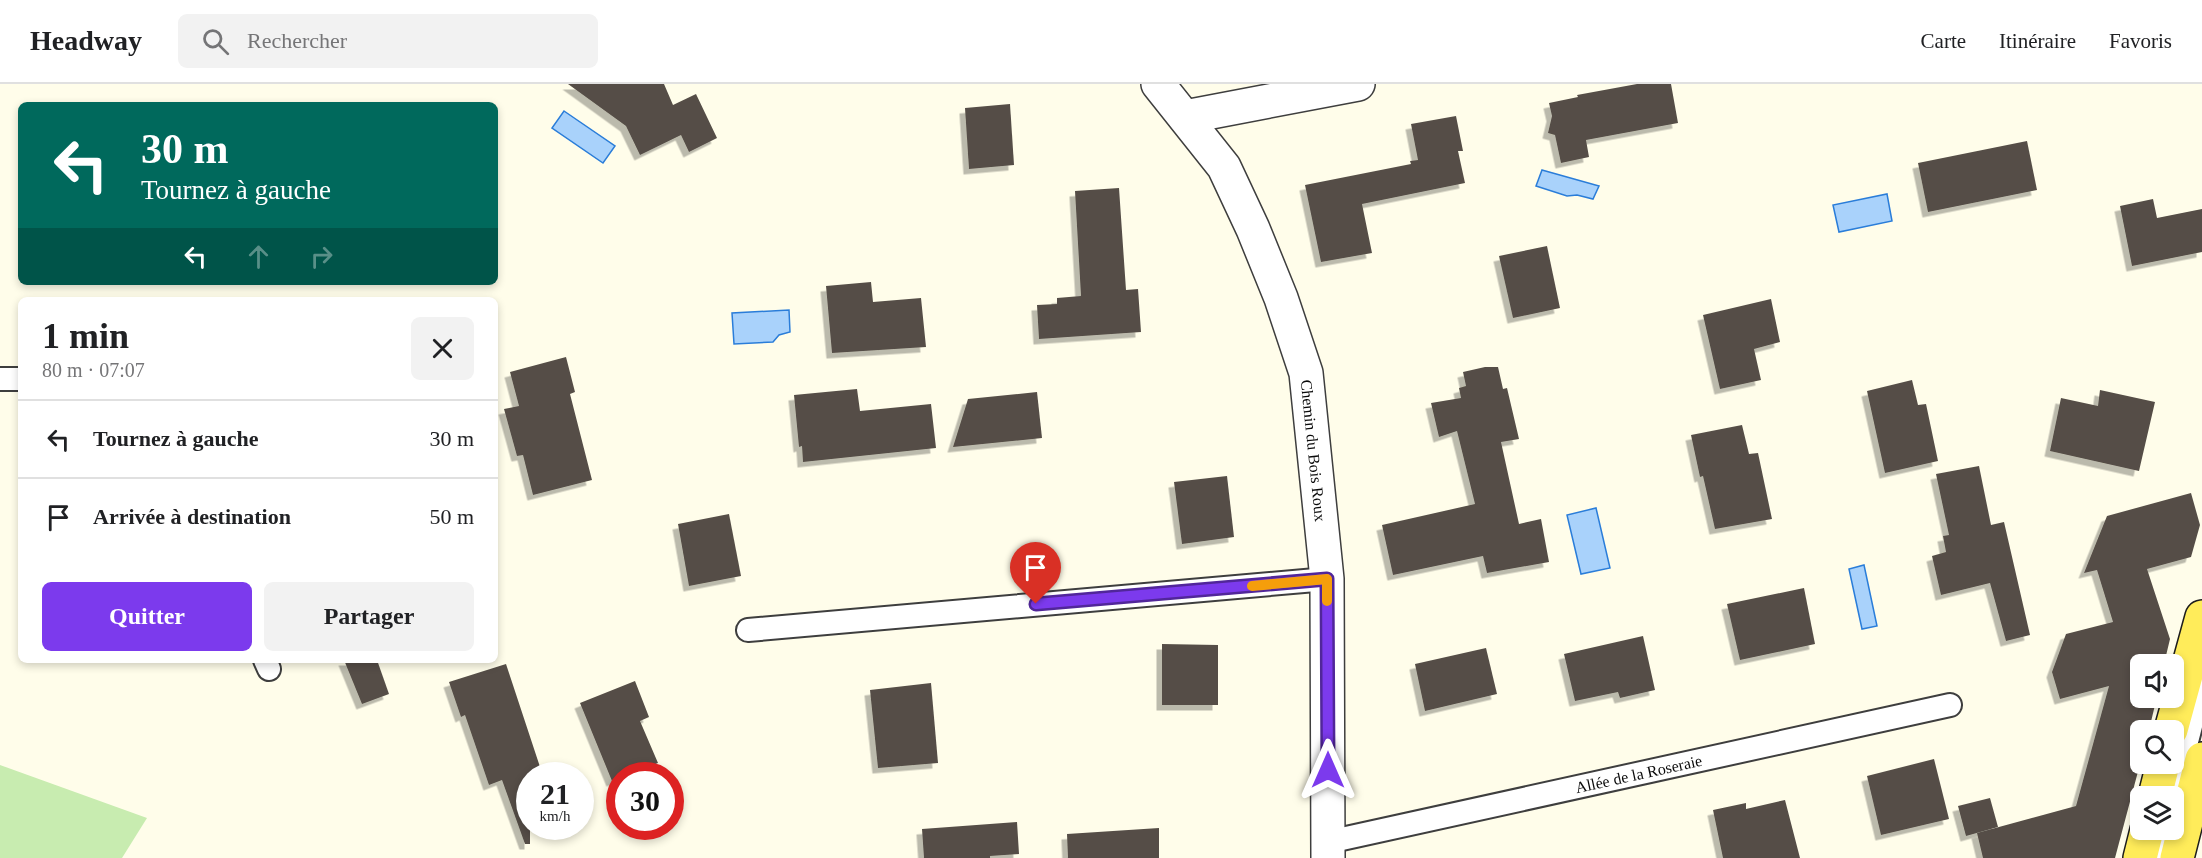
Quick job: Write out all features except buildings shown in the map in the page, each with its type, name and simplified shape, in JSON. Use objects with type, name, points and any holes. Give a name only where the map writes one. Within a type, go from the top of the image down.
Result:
[{"type":"main road","points":[[2174,720],[2202,617]]},
{"type":"main road","points":[[2177,858],[2202,759]]},
{"type":"main road","points":[[2140,858],[2144,840]]},
{"type":"street","name":"Chemin du Bois Roux","points":[[1158,84],[1224,168],[1253,229],[1281,298],[1306,373],[1327,579],[1328,850]]},
{"type":"street","points":[[1185,117],[1358,84]]},
{"type":"lane","points":[[0,379],[18,380]]},
{"type":"lane","points":[[748,630],[1327,579]]},
{"type":"lane","points":[[2176,786],[2202,683]]},
{"type":"lane","name":"Allée de la Roseraie","points":[[1328,850],[1950,705]]},
{"type":"lane","points":[[2157,858],[2162,840]]},
{"type":"green space","points":[[0,765],[147,818],[122,858],[0,858]]},
{"type":"water","points":[[564,111],[615,146],[603,163],[552,128]]},
{"type":"water","points":[[1542,170],[1599,186],[1593,199],[1577,195],[1567,196],[1536,186]]},
{"type":"water","points":[[1887,194],[1892,221],[1839,232],[1833,205]]},
{"type":"water","points":[[789,310],[790,332],[779,335],[773,342],[734,344],[732,313]]},
{"type":"water","points":[[1596,508],[1610,568],[1581,574],[1567,515]]},
{"type":"water","points":[[1864,565],[1877,626],[1862,629],[1849,569]]},
{"type":"slow traffic","points":[[1252,586],[1327,579],[1327,601]]},
{"type":"route","points":[[1036,604],[1327,579],[1328,770]]}]
